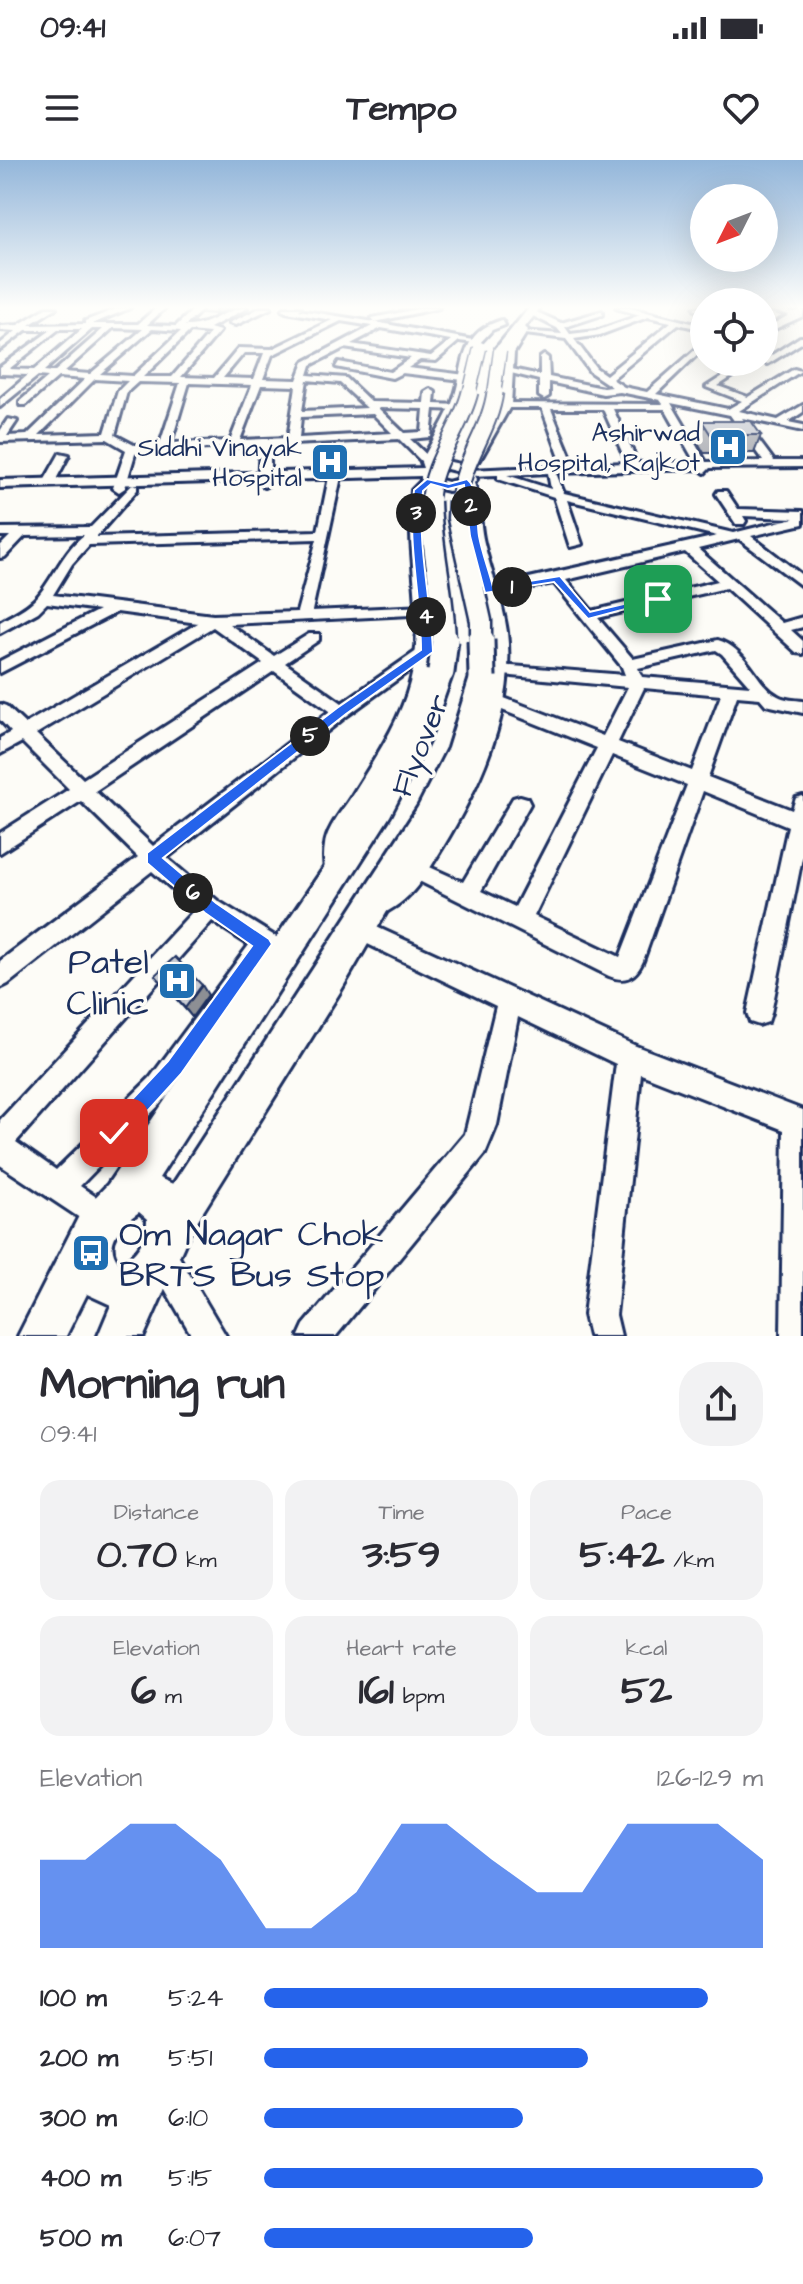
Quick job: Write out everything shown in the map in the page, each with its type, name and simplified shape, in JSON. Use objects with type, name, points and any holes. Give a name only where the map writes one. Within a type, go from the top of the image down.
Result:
[{"type":"highway","name":"Flyover","points":[[41,1336],[106,1216],[274,949],[338,873],[380,808],[416,740],[434,662],[445,645],[444,611],[431,539],[430,497],[437,467],[466,407],[474,363]]},
{"type":"highway","name":"Flyover","points":[[121,1336],[159,1251],[422,827],[491,682],[458,518],[464,468],[493,405],[498,363]]},
{"type":"highway","points":[[138,1191],[150,1193],[160,1200],[167,1212],[159,1251],[134,1281],[119,1284],[105,1280],[95,1269],[91,1253],[106,1216],[138,1191]]},
{"type":"main road","points":[[434,662],[415,521],[419,490],[457,407],[469,363]]},
{"type":"main road","points":[[428,473],[448,487],[468,476],[505,405],[508,363]]},
{"type":"main road","points":[[0,487],[335,479],[428,473],[446,465],[468,476]]},
{"type":"main road","points":[[366,917],[397,893],[414,869],[454,807],[476,757],[497,634],[475,536],[468,476]]},
{"type":"main road","points":[[0,487],[49,483],[125,486]]},
{"type":"street","points":[[0,404],[45,363]]},
{"type":"street","points":[[23,403],[68,363]]},
{"type":"street","points":[[30,438],[107,363]]},
{"type":"street","points":[[109,436],[120,396],[148,363]]},
{"type":"street","points":[[165,445],[179,380],[192,363]]},
{"type":"street","points":[[217,380],[232,363]]},
{"type":"street","points":[[234,443],[256,382],[267,363]]},
{"type":"street","points":[[293,441],[302,380],[309,363]]},
{"type":"street","points":[[321,377],[342,363]]},
{"type":"street","points":[[378,363],[463,377]]},
{"type":"street","points":[[339,365],[392,375],[412,363]]},
{"type":"street","points":[[544,363],[545,402],[569,468]]},
{"type":"street","points":[[590,363],[605,380],[621,389],[667,404],[703,468]]},
{"type":"street","points":[[605,380],[626,363]]},
{"type":"street","points":[[648,396],[684,363]]},
{"type":"street","points":[[403,383],[406,369]]},
{"type":"street","points":[[0,371],[133,379],[256,382],[321,377],[343,380],[400,437],[428,473]]},
{"type":"street","points":[[507,371],[603,391],[621,389]]},
{"type":"street","points":[[732,411],[795,371]]},
{"type":"street","points":[[729,376],[711,387],[748,400]]},
{"type":"street","points":[[0,439],[109,436],[133,449],[165,445],[427,435],[430,392]]},
{"type":"street","points":[[505,405],[545,402],[607,407],[667,404],[732,411],[803,428]]},
{"type":"street","points":[[297,414],[373,408],[457,407]]},
{"type":"street","points":[[607,407],[634,466]]},
{"type":"street","points":[[781,422],[803,408]]},
{"type":"street","points":[[732,411],[771,464]]},
{"type":"street","points":[[0,439],[12,421]]},
{"type":"street","points":[[265,442],[265,482]]},
{"type":"street","points":[[0,628],[44,598],[54,579],[125,486],[133,449]]},
{"type":"street","points":[[49,483],[64,455]]},
{"type":"street","points":[[468,476],[803,464]]},
{"type":"street","points":[[468,476],[634,466],[803,470]]},
{"type":"street","points":[[552,475],[575,544]]},
{"type":"street","points":[[502,477],[559,495],[741,535],[803,583]]},
{"type":"street","points":[[303,618],[335,479]]},
{"type":"street","points":[[722,494],[733,512],[741,535]]},
{"type":"street","points":[[733,512],[803,517]]},
{"type":"street","points":[[489,591],[741,535],[803,517]]},
{"type":"street","points":[[0,554],[22,531]]},
{"type":"street","points":[[0,532],[89,536],[324,535]]},
{"type":"street","points":[[688,547],[803,649]]},
{"type":"street","points":[[788,571],[803,567]]},
{"type":"street","points":[[521,919],[635,694],[633,673],[557,578]]},
{"type":"street","points":[[588,616],[728,583]]},
{"type":"street","points":[[44,598],[213,620],[426,611]]},
{"type":"street","points":[[0,668],[113,608]]},
{"type":"street","points":[[213,620],[342,711]]},
{"type":"street","points":[[0,747],[213,620]]},
{"type":"street","points":[[780,628],[803,622]]},
{"type":"street","points":[[0,844],[314,637]]},
{"type":"street","points":[[633,673],[718,645],[728,650],[772,701],[803,707]]},
{"type":"street","points":[[0,976],[342,711],[434,662]]},
{"type":"street","points":[[491,682],[633,673],[765,693]]},
{"type":"street","points":[[491,682],[608,745],[699,782],[802,816],[759,1013]]},
{"type":"street","points":[[414,869],[617,968],[626,968],[699,782],[731,690]]},
{"type":"street","points":[[0,710],[152,858],[210,908],[274,949],[159,1087],[58,1188]]},
{"type":"street","points":[[468,894],[520,804]]},
{"type":"street","points":[[0,1140],[210,908]]},
{"type":"street","points":[[366,917],[509,1001],[630,1057],[800,1123],[797,1336]]},
{"type":"street","points":[[315,1336],[475,1144],[485,1117],[509,1001]]},
{"type":"street","points":[[605,1336],[600,1315],[630,1057]]},
{"type":"street","points":[[0,1148],[106,1216]]},
{"type":"street","points":[[159,1251],[210,1336]]},
{"type":"building","points":[[702,421],[751,421],[761,435],[711,435]]},
{"type":"building","points":[[175,957],[202,985],[185,1008],[155,975]]},
{"type":"place","name":"Ashirwad Hospital, Rajkot","points":[[728,447]]},
{"type":"place","name":"Siddhi Vinayak Hospital","points":[[330,462]]},
{"type":"place","name":"Patel Clinic","points":[[177,981]]},
{"type":"place","name":"Om Nagar Chok BRTS Bus Stop","points":[[91,1253]]},
{"type":"route","points":[[114,1133],[175,1068],[264,944],[210,908],[152,858],[342,711],[427,652],[426,611],[415,521],[419,490],[430,481],[448,487],[467,482],[475,536],[489,591],[557,578],[588,616],[658,599]]}]
